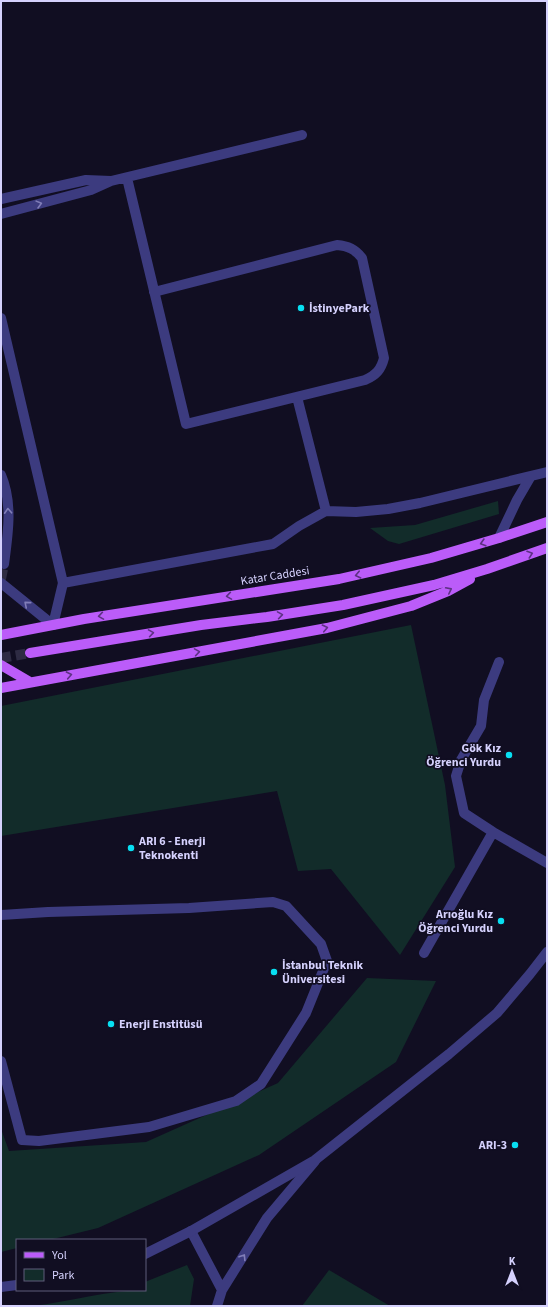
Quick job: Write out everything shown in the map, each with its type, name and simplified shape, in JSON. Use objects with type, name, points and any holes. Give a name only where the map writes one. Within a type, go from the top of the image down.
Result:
[{"type":"main road","name":"Katar Caddesi","points":[[1,634],[84,619],[339,579],[431,558],[500,538],[547,522]]},
{"type":"main road","points":[[30,653],[201,625],[267,617],[343,605],[434,585],[488,569],[547,548]]},
{"type":"main road","points":[[1,688],[327,628],[412,606],[448,591],[488,569]]},
{"type":"main road","points":[[1,665],[30,682]]},
{"type":"street","points":[[1,199],[86,180],[111,181],[127,178],[302,135]]},
{"type":"street","points":[[127,178],[154,292],[186,424],[365,380],[373,377],[382,365],[384,358],[362,258],[353,249],[345,246],[337,245],[154,292]]},
{"type":"street","points":[[1,214],[91,190],[111,181]]},
{"type":"street","points":[[1,318],[63,583],[52,625],[1,583]]},
{"type":"street","points":[[297,397],[326,511]]},
{"type":"street","points":[[63,583],[273,544],[299,526],[326,511],[356,512],[388,509],[420,503],[547,472]]},
{"type":"street","points":[[1,475],[7,496],[9,515],[4,564]]},
{"type":"street","points":[[500,538],[517,500],[531,476]]},
{"type":"street","points":[[499,662],[484,700],[481,726],[461,760],[456,776],[464,813],[493,832],[547,863]]},
{"type":"street","points":[[424,953],[493,832]]},
{"type":"street","points":[[1,915],[48,912],[189,908],[273,902],[286,906],[321,944],[327,961],[306,1013],[261,1084],[236,1101],[149,1127],[39,1142],[22,1140],[1,1061]]},
{"type":"street","points":[[146,1253],[190,1231],[315,1160],[449,1054],[497,1013],[547,952]]},
{"type":"street","points":[[217,1306],[222,1290],[267,1218],[315,1160]]},
{"type":"street","points":[[190,1231],[222,1290]]},
{"type":"street","points":[[1,1286],[16,1285]]},
{"type":"green space","points":[[498,501],[499,514],[399,544],[388,541],[370,528],[415,525]]},
{"type":"green space","points":[[411,625],[445,785],[455,867],[400,955],[331,869],[298,871],[277,791],[1,836],[1,706]]},
{"type":"green space","points":[[367,978],[436,981],[396,1062],[259,1155],[98,1228],[53,1239],[16,1239],[16,1248],[1,1252],[1,1129],[9,1151],[146,1142],[278,1083]]},
{"type":"green space","points":[[187,1265],[194,1279],[190,1306],[32,1306],[117,1292],[146,1291],[146,1282]]},
{"type":"green space","points":[[329,1270],[390,1306],[302,1306]]},
{"type":"tunnel","points":[[1,579],[4,564]]},
{"type":"tunnel","points":[[1,658],[30,653]]},
{"type":"place","name":"İstinyePark","points":[[301,308]]},
{"type":"place","name":"Gök Kız Öğrenci Yurdu","points":[[509,755]]},
{"type":"place","name":"ARI 6 - Enerji Teknokenti","points":[[131,848]]},
{"type":"place","name":"Arıoğlu Kız Öğrenci Yurdu","points":[[501,921]]},
{"type":"place","name":"İstanbul Teknik Üniversitesi","points":[[274,972]]},
{"type":"place","name":"Enerji Enstitüsü","points":[[111,1024]]},
{"type":"place","name":"ARI-3","points":[[515,1145]]}]
